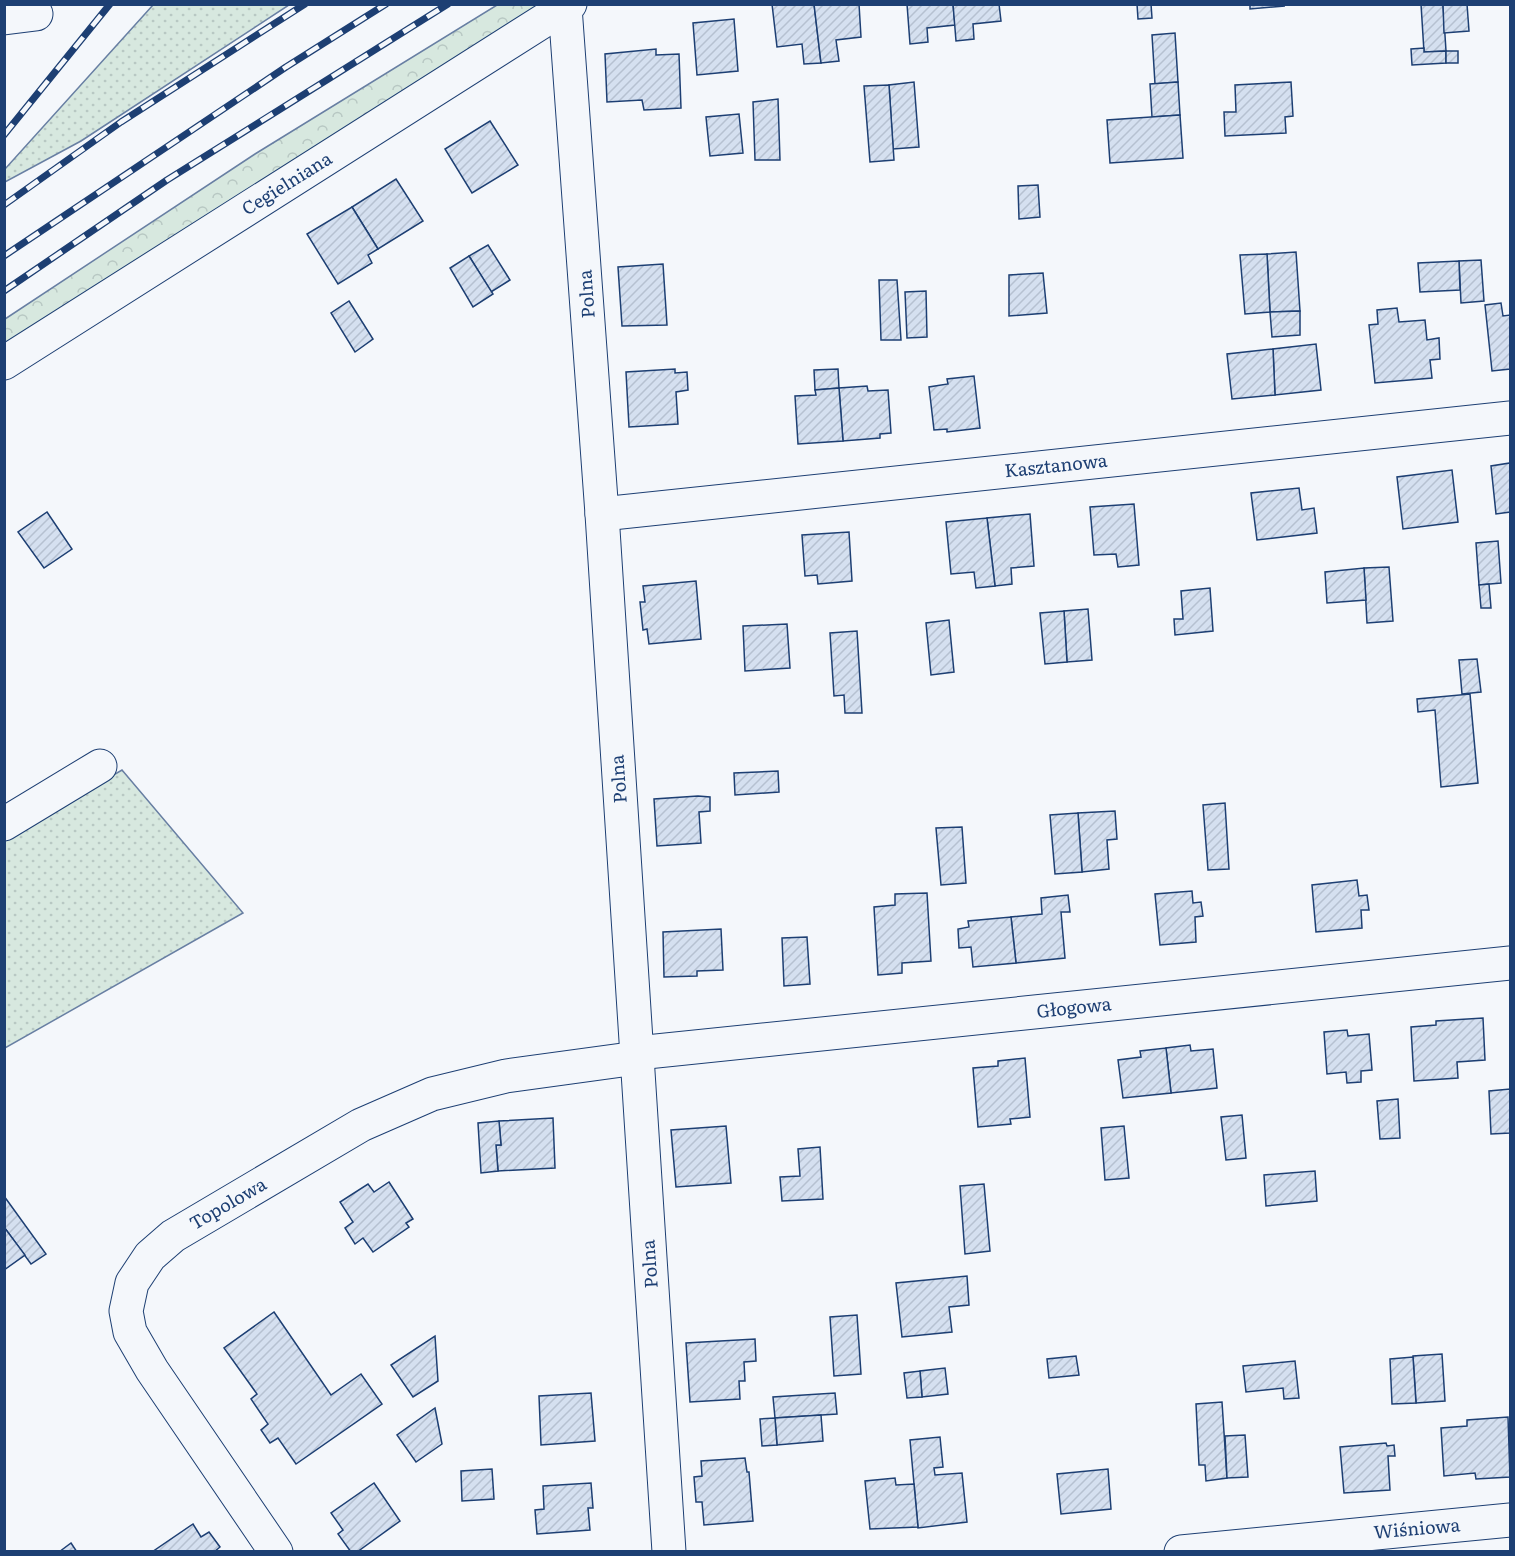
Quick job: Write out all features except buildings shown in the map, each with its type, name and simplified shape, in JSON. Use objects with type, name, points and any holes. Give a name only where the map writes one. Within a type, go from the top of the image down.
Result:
[{"type":"street","name":"Cegielniana","points":[[4,363],[567,6]]},
{"type":"street","name":"Polna","points":[[567,6],[669,1551]]},
{"type":"street","name":"Kasztanowa","points":[[602,514],[1510,418]]},
{"type":"street","points":[[4,824],[100,766]]},
{"type":"street","name":"Głogowa","points":[[637,1055],[1510,963]]},
{"type":"street","name":"Topolowa","points":[[276,1551],[152,1370],[130,1332],[127,1322],[127,1298],[140,1269],[150,1256],[173,1236],[381,1115],[459,1086],[637,1055]]},
{"type":"street","name":"Wiśniowa","points":[[1180,1551],[1510,1520]]},
{"type":"green space","points":[[153,5],[289,5],[81,141],[5,182],[5,169]]},
{"type":"green space","points":[[497,5],[540,5],[5,344],[5,319],[255,154]]},
{"type":"green space","points":[[122,770],[243,913],[5,1048],[4,839]]},
{"type":"railway","points":[[4,135],[110,4]]},
{"type":"railway","points":[[4,205],[121,122],[305,4]]},
{"type":"railway","points":[[4,256],[286,67],[386,4]]},
{"type":"railway","points":[[4,291],[167,180],[448,4]]}]
